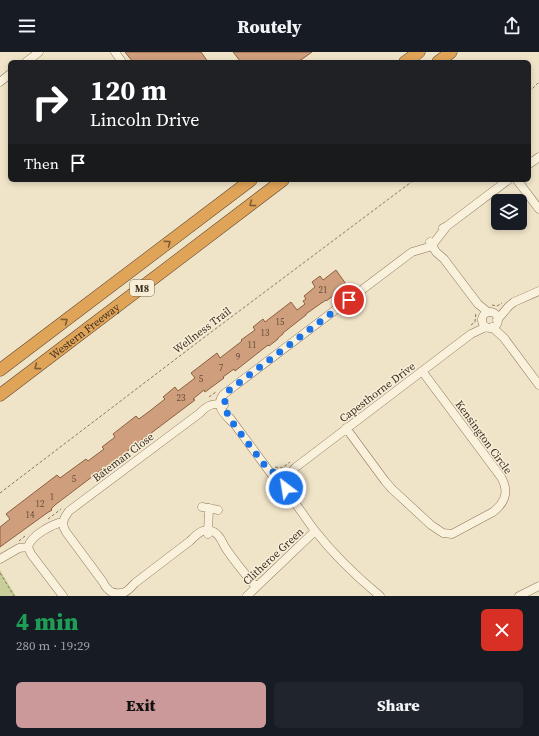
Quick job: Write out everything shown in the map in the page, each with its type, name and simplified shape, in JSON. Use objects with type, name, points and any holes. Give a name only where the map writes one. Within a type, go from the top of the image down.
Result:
[{"type":"highway","points":[[408,60],[418,52]]},
{"type":"highway","points":[[441,60],[451,52]]},
{"type":"highway","name":"Western Freeway","points":[[0,370],[248,182]]},
{"type":"highway","name":"Western Freeway","points":[[0,395],[280,182]]},
{"type":"street","points":[[29,60],[39,52]]},
{"type":"street","points":[[0,82],[8,76]]},
{"type":"street","points":[[432,243],[437,232],[505,182]]},
{"type":"street","points":[[519,182],[539,209]]},
{"type":"street","points":[[376,595],[350,570],[315,531],[287,493],[284,479],[272,469],[232,422],[221,405],[225,401],[228,391],[412,252],[417,246],[432,243]]},
{"type":"street","points":[[432,243],[439,250],[444,259],[539,385]]},
{"type":"street","name":"Capesthorne Drive","points":[[284,479],[288,476],[294,464],[346,428],[422,371],[487,317],[506,304],[539,291]]},
{"type":"street","name":"Kensington Circle","points":[[346,428],[392,489],[439,531],[452,534],[499,508],[505,497],[505,484],[422,371]]},
{"type":"street","name":"Bateman Close","points":[[63,522],[69,511],[200,412],[221,405]]},
{"type":"street","points":[[208,533],[209,508]]},
{"type":"street","points":[[63,596],[31,554],[28,547],[33,538],[48,527],[63,522],[64,528],[70,539],[103,582],[112,588],[114,594],[135,583],[190,542],[208,533]]},
{"type":"street","name":"Clitheroe Green","points":[[247,596],[315,531]]},
{"type":"street","points":[[208,533],[224,546],[256,587]]},
{"type":"street","points":[[0,559],[19,548],[28,547]]},
{"type":"street","points":[[519,596],[539,586]]},
{"type":"path","points":[[531,90],[539,82]]},
{"type":"path","name":"Wellness Trail","points":[[0,493],[411,182]]},
{"type":"path","points":[[470,330],[475,322],[476,313],[487,317],[486,304],[497,306],[506,304]]},
{"type":"path","points":[[272,469],[282,468],[294,464]]},
{"type":"path","points":[[0,573],[14,596]]},
{"type":"green space","points":[[0,570],[16,596],[0,596]]},
{"type":"building","points":[[125,52],[201,52],[207,60],[131,60]]},
{"type":"building","points":[[233,52],[312,52],[301,60],[239,60]]},
{"type":"building","points":[[336,270],[346,284],[340,289],[340,291],[306,314],[278,339],[235,371],[234,369],[205,392],[204,390],[193,399],[195,400],[121,456],[118,460],[101,470],[55,505],[51,509],[52,510],[0,547],[0,527],[10,519],[6,514],[57,475],[60,478],[86,459],[88,461],[104,449],[102,447],[115,437],[113,434],[136,416],[139,419],[151,410],[165,399],[163,397],[175,387],[178,391],[195,378],[191,373],[217,353],[220,358],[255,330],[253,327],[263,319],[265,322],[291,302],[297,310],[305,304],[303,301],[306,299],[304,296],[315,287],[312,282],[320,276],[323,280]]},
{"type":"route","points":[[286,488],[287,480],[284,475],[269,471],[232,422],[224,405],[228,391],[349,300]]}]
